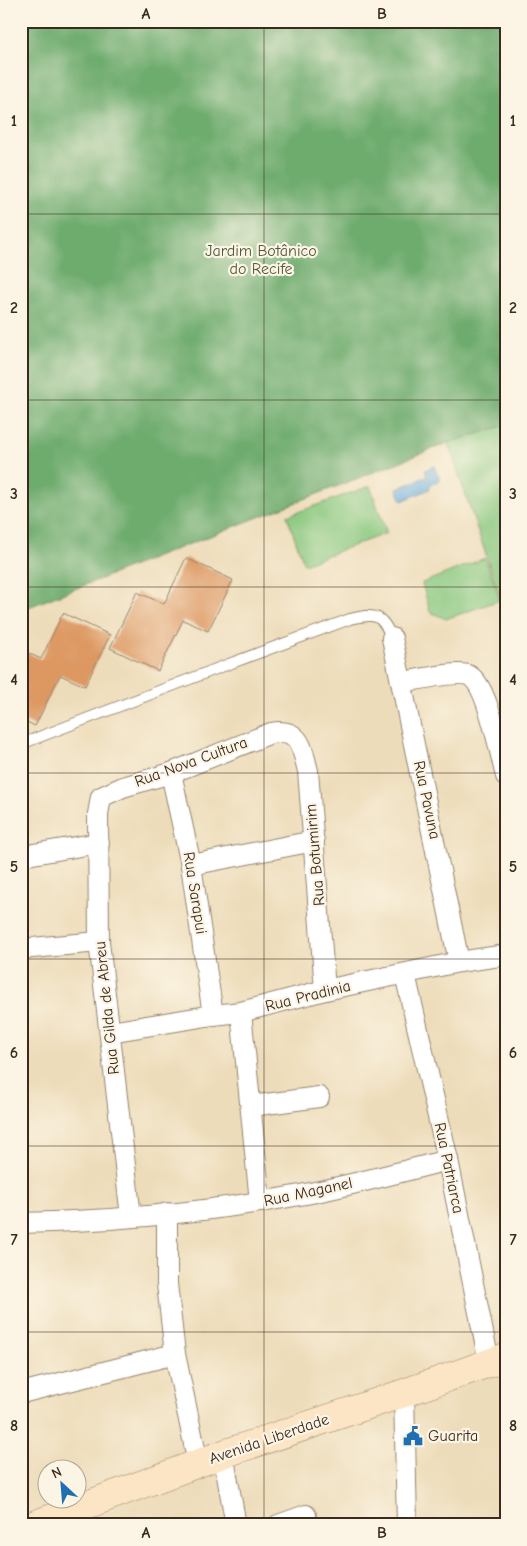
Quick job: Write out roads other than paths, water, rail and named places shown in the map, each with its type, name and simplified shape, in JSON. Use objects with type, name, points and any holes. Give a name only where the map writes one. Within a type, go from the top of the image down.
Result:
[{"type":"main road","name":"Avenida Liberdade","points":[[33,1525],[211,1459],[497,1360]]},
{"type":"street","name":"Rua Pavuna","points":[[392,638],[403,682],[460,962]]},
{"type":"street","points":[[403,682],[458,674],[468,675],[477,682],[484,695],[506,776]]},
{"type":"street","name":"Rua Nova Cultura","points":[[101,797],[123,787],[171,772],[282,730]]},
{"type":"street","name":"Rua Botumirim","points":[[282,730],[295,736],[302,747],[308,771],[325,990]]},
{"type":"street","name":"Rua Sarapui","points":[[171,772],[192,865],[213,1015]]},
{"type":"street","name":"Rua Gilda de Abreu","points":[[101,797],[98,814],[99,942],[131,1217]]},
{"type":"street","points":[[192,865],[314,840]]},
{"type":"street","points":[[21,856],[99,843]]},
{"type":"street","points":[[21,949],[99,942]]},
{"type":"street","name":"Rua Pradinia","points":[[110,1032],[241,1012],[325,990],[460,962],[506,955]]},
{"type":"street","name":"Rua Patriarca","points":[[405,974],[497,1360]]},
{"type":"street","points":[[241,1012],[260,1202]]},
{"type":"street","points":[[251,1106],[319,1097]]},
{"type":"street","name":"Rua Maganel","points":[[21,1223],[67,1222],[131,1217],[260,1202],[302,1195],[448,1160]]},
{"type":"street","points":[[167,1213],[167,1284],[175,1354],[236,1525]]},
{"type":"street","points":[[21,1393],[175,1354]]},
{"type":"street","points":[[404,1393],[407,1525]]},
{"type":"street","points":[[278,1525],[306,1515]]},
{"type":"lane","points":[[21,744],[350,619],[363,616],[378,617],[385,623],[392,638]]},
{"type":"water","points":[[434,466],[440,480],[429,485],[430,489],[402,501],[397,489],[427,476],[425,470]]},
{"type":"place","name":"Guarita","points":[[413,1436]]},
{"type":"park label","name":"Jardim Botânico do Recife","points":[[261,260]]}]
